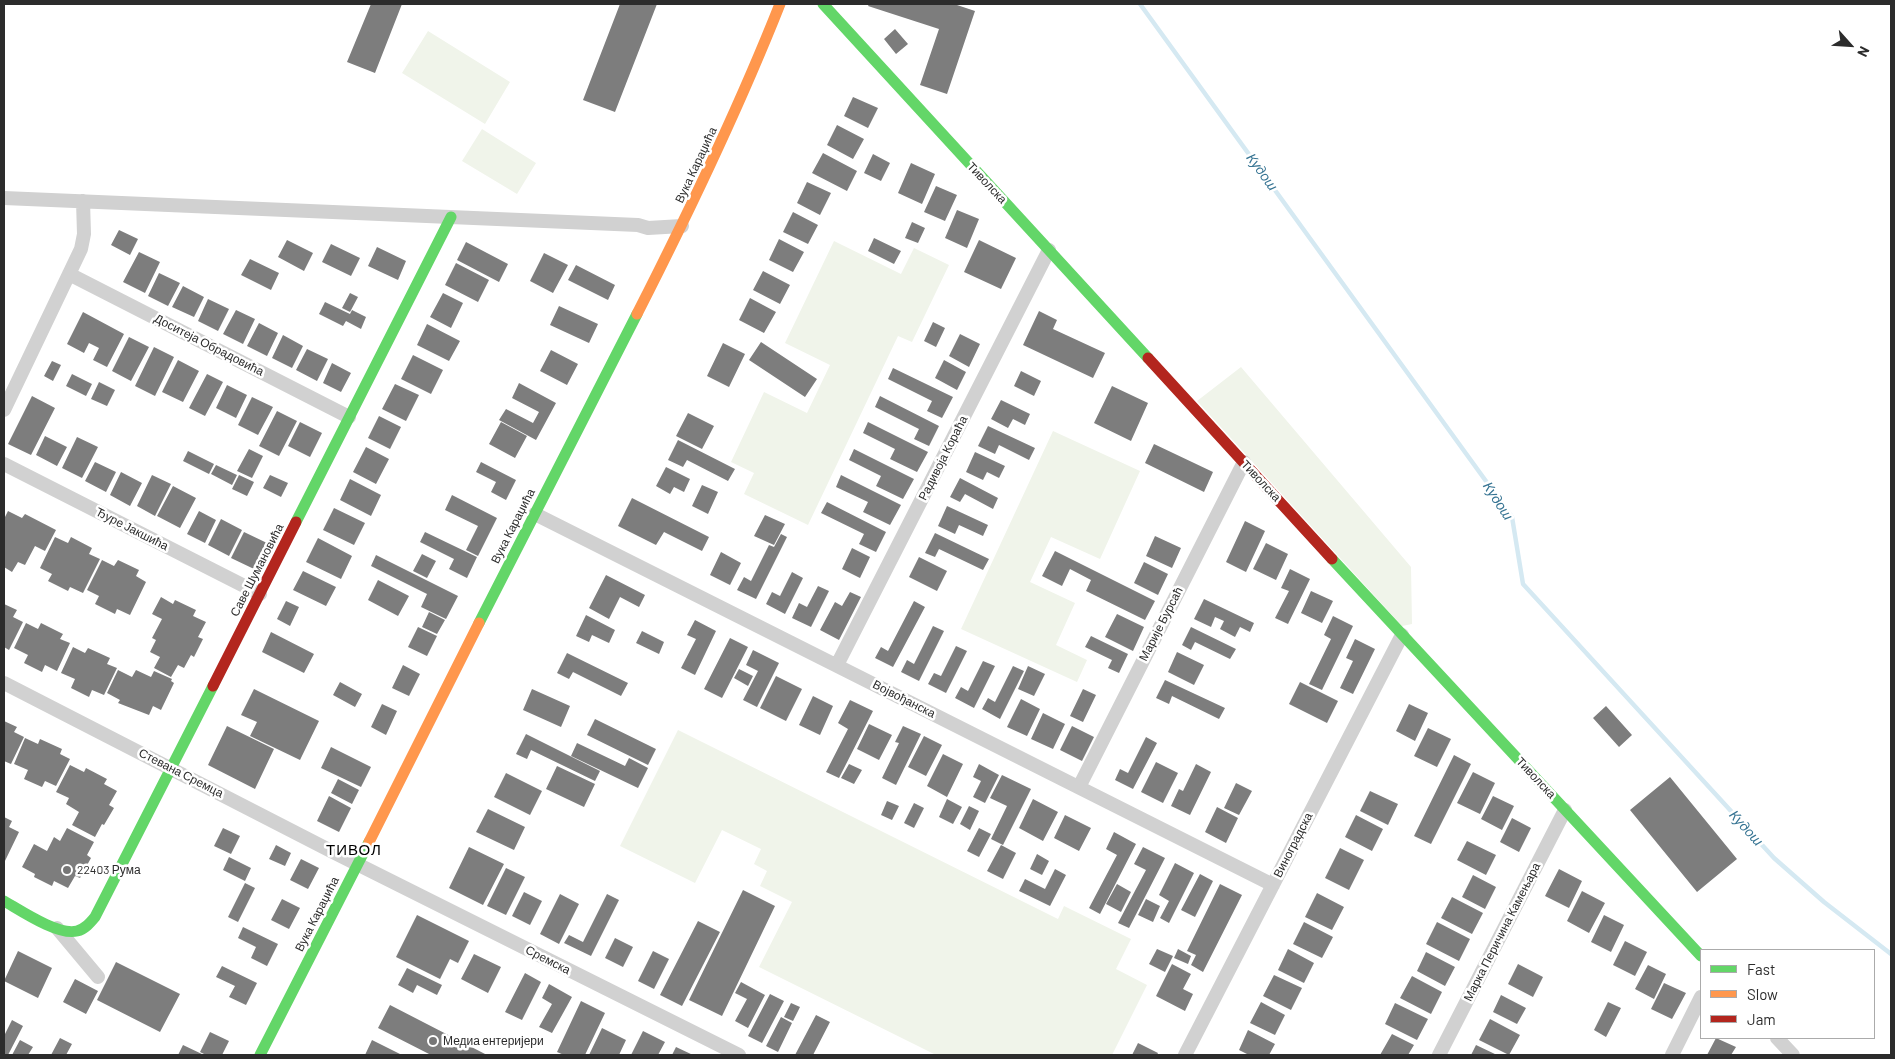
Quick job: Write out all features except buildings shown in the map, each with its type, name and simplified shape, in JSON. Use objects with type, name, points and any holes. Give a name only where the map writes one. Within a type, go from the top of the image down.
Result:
[{"type":"street","name":"Вука Караџића","points":[[260,1055],[682,226],[740,103],[780,4]]},
{"type":"street","name":"Тиволска","points":[[823,4],[1700,955]]},
{"type":"street","points":[[4,198],[638,225],[648,228],[682,226]]},
{"type":"street","points":[[4,410],[80,249],[84,234],[83,202]]},
{"type":"street","name":"Саве Шумановића","points":[[57,928],[66,932],[82,930],[90,925],[95,917],[451,217]]},
{"type":"street","name":"Радивоја Кораћа","points":[[837,665],[1049,250]]},
{"type":"street","name":"Доситеја Обрадовића","points":[[69,274],[349,417]]},
{"type":"street","name":"Марије Бурсаћ","points":[[1079,786],[1244,462]]},
{"type":"street","name":"Ђуре Јакшића","points":[[4,464],[260,594]]},
{"type":"street","name":"Војвођанска","points":[[534,514],[1273,885]]},
{"type":"street","name":"Виноградска","points":[[1185,1055],[1402,634]]},
{"type":"street","name":"Стевана Сремца","points":[[4,683],[357,864]]},
{"type":"street","name":"Марка Перичина Камењара","points":[[1439,1055],[1565,810]]},
{"type":"street","name":"Сремска","points":[[357,864],[740,1055]]},
{"type":"street","points":[[4,901],[57,928],[98,977]]},
{"type":"street","points":[[1672,1055],[1700,999]]},
{"type":"street","points":[[1778,1039],[1793,1055]]},
{"type":"shaded area","points":[[428,31],[510,82],[485,124],[402,73]]},
{"type":"shaded area","points":[[482,129],[536,163],[517,194],[462,161]]},
{"type":"shaded area","points":[[834,241],[901,274],[914,248],[949,265],[912,342],[898,336],[808,525],[744,494],[754,473],[731,462],[764,392],[807,413],[830,365],[785,343]]},
{"type":"shaded area","points":[[1241,367],[1411,567],[1412,624],[1402,626],[1197,401]]},
{"type":"shaded area","points":[[1053,431],[1140,471],[1100,559],[1051,537],[1030,582],[1075,603],[1056,645],[1087,660],[1077,682],[961,629]]},
{"type":"shaded area","points":[[678,730],[1058,919],[1064,906],[1131,939],[1116,969],[1147,985],[1112,1055],[936,1055],[759,967],[792,902],[760,886],[767,871],[754,864],[761,849],[722,830],[695,883],[620,846]]},
{"type":"waterway","name":"Кудош","points":[[1140,4],[1512,517],[1523,584],[1774,858],[1824,902],[1891,954]]},
{"type":"traffic: fast","points":[[823,4],[1148,358]]},
{"type":"traffic: fast","points":[[296,522],[451,217]]},
{"type":"traffic: fast","points":[[479,623],[637,314]]},
{"type":"traffic: fast","points":[[1332,559],[1700,955]]},
{"type":"traffic: fast","points":[[4,901],[39,921],[60,930],[77,931],[89,924],[95,917],[213,686]]},
{"type":"traffic: fast","points":[[260,1055],[369,842]]},
{"type":"traffic: slow","points":[[637,314],[712,160],[780,4]]},
{"type":"traffic: slow","points":[[369,842],[479,623]]},
{"type":"traffic: jam","points":[[1148,358],[1332,559]]},
{"type":"traffic: jam","points":[[213,686],[296,522]]},
{"type":"place","name":"22403 Рума","points":[[67,870]]},
{"type":"place","name":"Медиа ентеријери","points":[[433,1041]]},
{"type":"district","name":"ТИВОЛ","points":[[354,850]]}]
